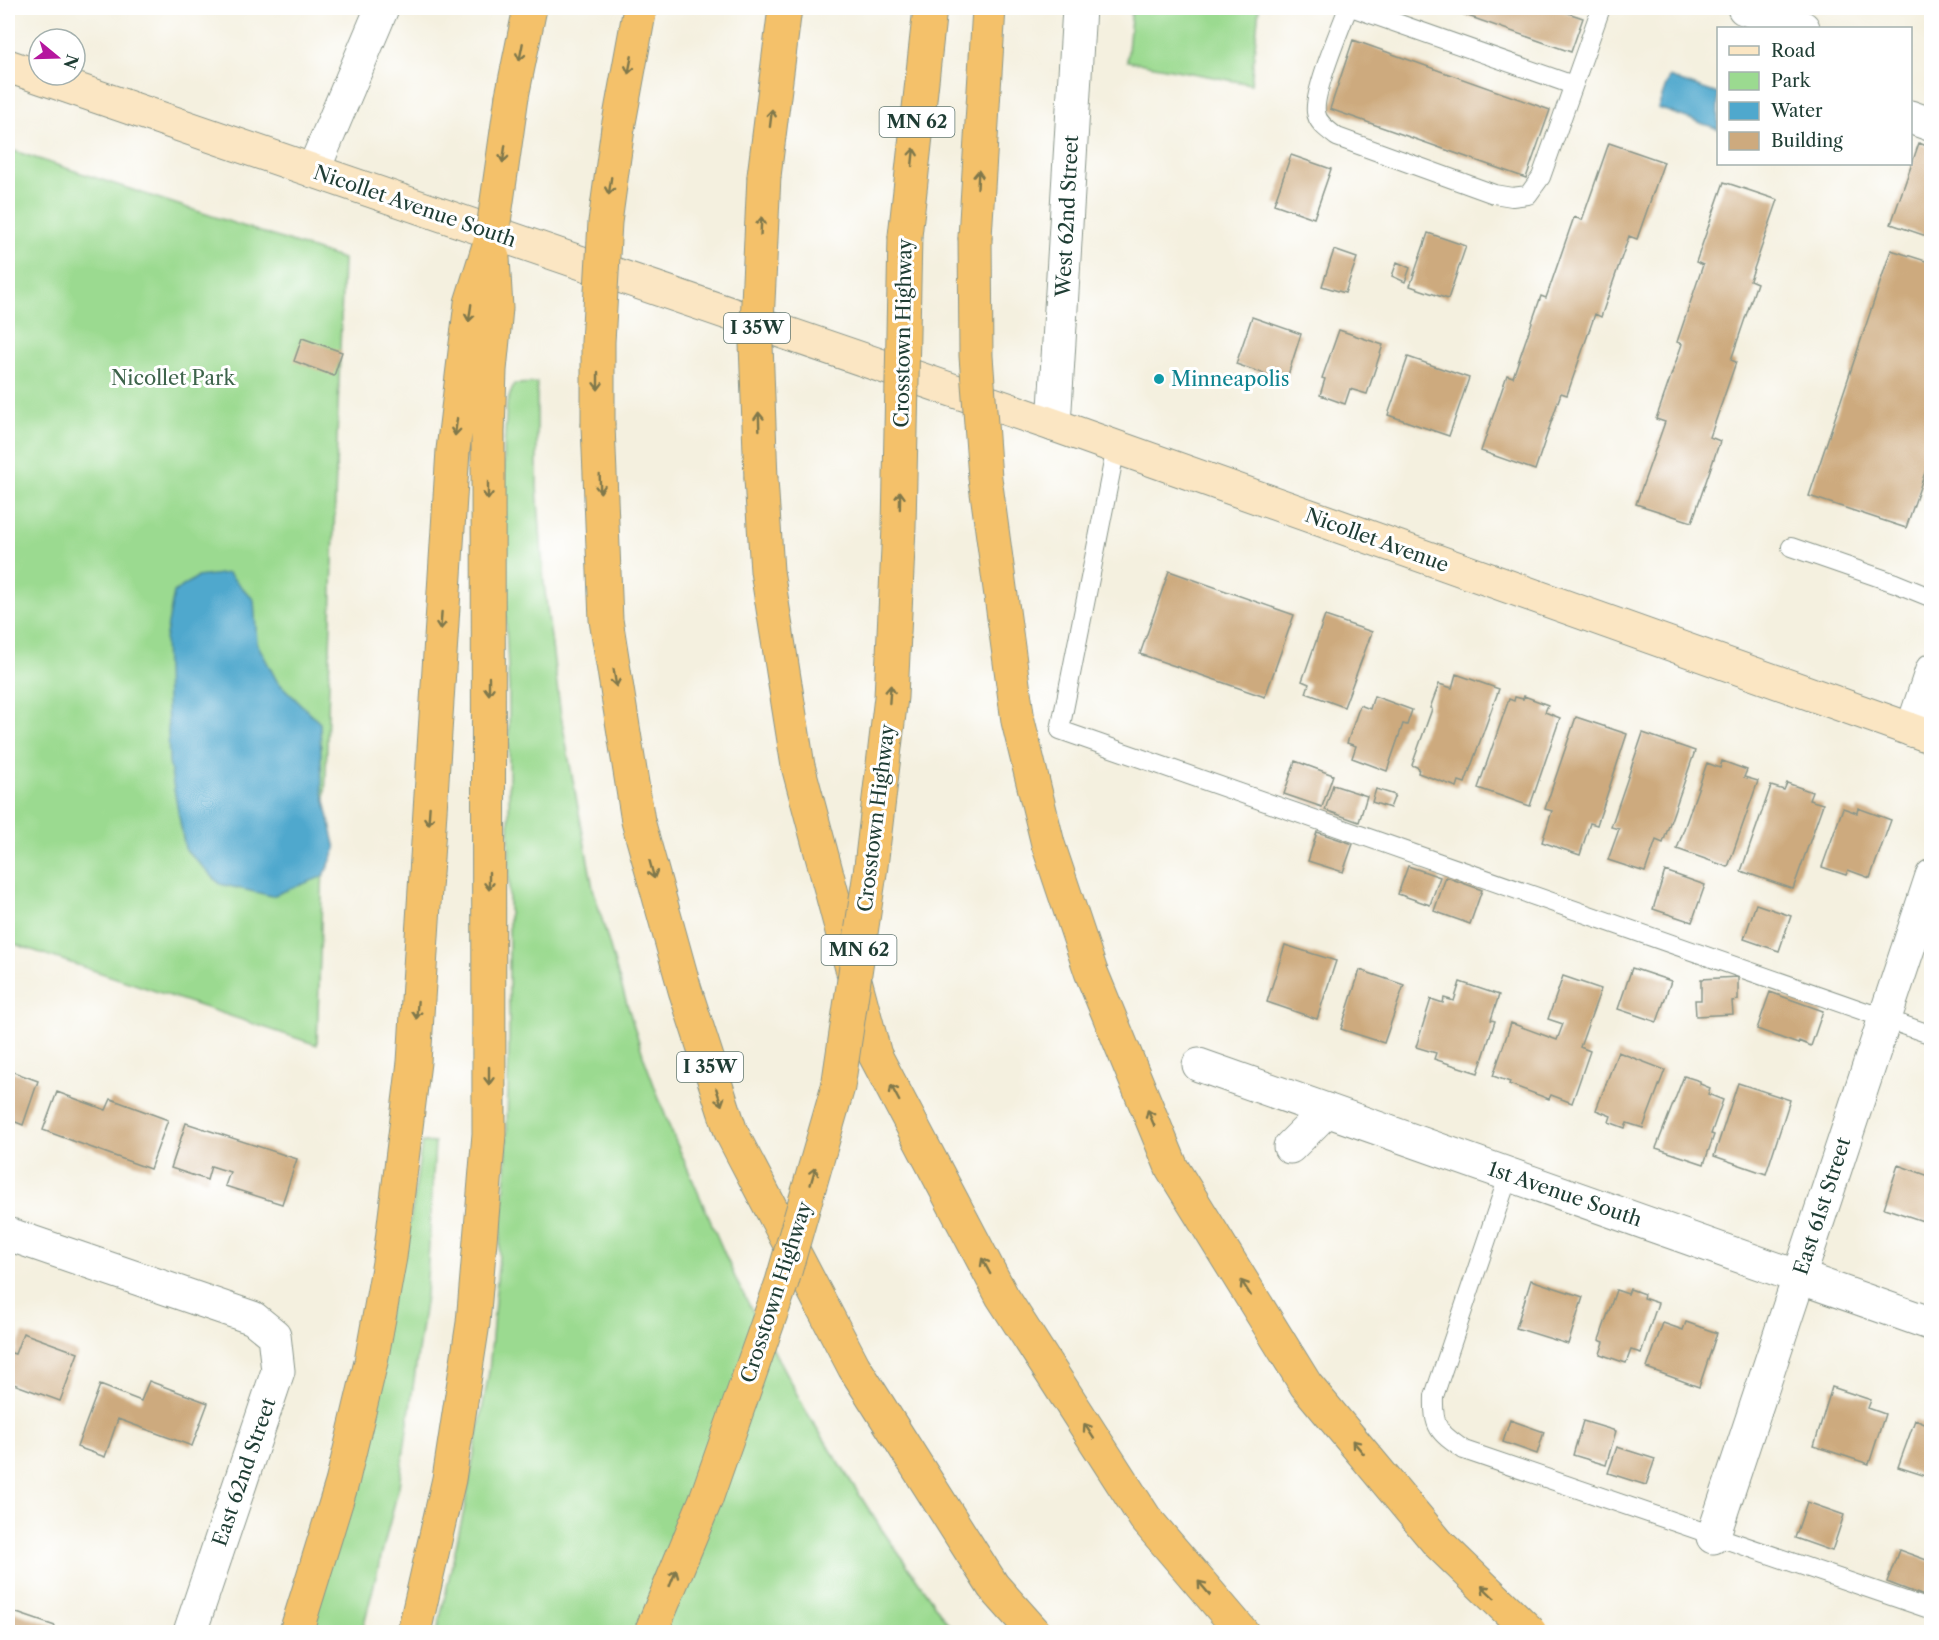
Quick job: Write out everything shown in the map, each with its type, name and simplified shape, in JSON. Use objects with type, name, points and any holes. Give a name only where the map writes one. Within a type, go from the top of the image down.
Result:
[{"type":"highway","points":[[296,1632],[342,1483],[371,1362],[390,1257],[414,1062],[453,450],[496,308],[492,236],[512,96],[530,8]]},
{"type":"highway","name":"I 35W","points":[[640,8],[618,128],[605,222],[598,342],[598,426],[606,620],[638,821],[685,990],[731,1132],[854,1367],[993,1586],[1034,1632]]},
{"type":"highway","name":"I 35W","points":[[785,8],[764,176],[756,344],[767,571],[798,766],[875,1055],[1002,1296],[1145,1518],[1242,1632]]},
{"type":"highway","name":"Crosstown Highway","points":[[651,1632],[706,1499],[782,1282],[838,1087],[872,866],[891,697],[899,527],[905,236],[930,8]]},
{"type":"highway","points":[[989,8],[975,237],[976,356],[985,478],[1018,721],[1048,844],[1091,972],[1172,1167],[1306,1385],[1438,1543],[1530,1632]]},
{"type":"highway","points":[[414,1632],[449,1479],[471,1334],[489,1134],[476,369]]},
{"type":"main road","name":"Nicollet Avenue South","points":[[8,66],[822,346]]},
{"type":"main road","name":"Nicollet Avenue","points":[[822,346],[1054,425],[1922,733]]},
{"type":"street","points":[[313,171],[382,8]]},
{"type":"street","name":"West 62nd Street","points":[[1054,425],[1079,8]]},
{"type":"street","points":[[1744,8],[1800,27]]},
{"type":"street","points":[[1912,117],[1932,125]]},
{"type":"street","points":[[1922,733],[1932,670]]},
{"type":"street","name":"East 61st Street","points":[[1713,1537],[1932,876]]},
{"type":"street","name":"1st Avenue South","points":[[1199,1065],[1932,1324]]},
{"type":"street","points":[[1290,1147],[1327,1110]]},
{"type":"street","name":"East 62nd Street","points":[[8,1234],[253,1318],[274,1335],[278,1371],[190,1632]]},
{"type":"lane","points":[[1348,8],[1317,95],[1316,113],[1323,126],[1336,137],[1494,194],[1512,197],[1528,195],[1541,177],[1601,8]]},
{"type":"lane","points":[[1354,8],[1573,85]]},
{"type":"lane","points":[[1116,447],[1060,730],[1932,1035]]},
{"type":"lane","points":[[1791,547],[1932,598]]},
{"type":"lane","points":[[1509,1174],[1434,1396],[1434,1418],[1444,1436],[1464,1450],[1932,1610]]},
{"type":"green space","points":[[1132,8],[1259,8],[1251,84],[1127,61]]},
{"type":"green space","name":"Nicollet Park","points":[[8,149],[343,259],[317,1045],[8,942]]},
{"type":"green space","points":[[537,383],[537,487],[544,584],[561,716],[593,888],[644,1058],[670,1128],[737,1282],[806,1411],[880,1527],[954,1632],[437,1632],[464,1510],[489,1372],[506,1173],[509,1038],[509,693],[503,551],[504,448],[507,403],[514,384]]},
{"type":"green space","points":[[422,1142],[435,1143],[426,1295],[399,1486],[362,1632],[311,1632],[412,1212]]},
{"type":"water","points":[[1669,77],[1717,94],[1717,129],[1658,108]]},
{"type":"water","points":[[228,573],[254,600],[257,643],[277,681],[320,723],[322,788],[336,849],[324,876],[272,896],[220,884],[185,849],[169,762],[165,640],[174,592],[197,577]]},
{"type":"building","points":[[1445,8],[1553,8],[1583,18],[1571,52]]},
{"type":"building","points":[[1353,40],[1550,110],[1526,178],[1330,109]]},
{"type":"building","points":[[1609,143],[1664,162],[1637,239],[1629,236],[1601,317],[1595,314],[1567,395],[1561,393],[1535,470],[1481,451],[1507,375],[1513,377],[1541,296],[1546,298],[1574,217],[1582,220]]},
{"type":"building","points":[[1919,143],[1932,148],[1932,238],[1891,224]]},
{"type":"building","points":[[1291,155],[1331,169],[1314,218],[1274,204]]},
{"type":"building","points":[[1724,182],[1778,200],[1750,280],[1757,283],[1731,360],[1736,362],[1710,437],[1720,441],[1692,522],[1636,504],[1665,422],[1656,419],[1682,344],[1677,342],[1703,265],[1696,262]]},
{"type":"building","points":[[1428,233],[1466,246],[1448,299],[1410,286]]},
{"type":"building","points":[[1334,250],[1357,258],[1345,293],[1322,286]]},
{"type":"building","points":[[1891,250],[1932,263],[1932,452],[1906,528],[1809,496]]},
{"type":"building","points":[[1397,262],[1410,268],[1405,282],[1392,276]]},
{"type":"building","points":[[1252,317],[1301,334],[1288,375],[1273,371],[1271,376],[1236,364]]},
{"type":"building","points":[[1339,330],[1383,345],[1367,394],[1350,389],[1345,404],[1320,395],[1325,379],[1322,378]]},
{"type":"building","points":[[302,338],[342,352],[334,376],[294,361]]},
{"type":"building","points":[[1408,357],[1469,378],[1449,436],[1388,415]]},
{"type":"building","points":[[1169,571],[1294,615],[1265,697],[1140,654]]},
{"type":"building","points":[[1325,616],[1372,632],[1344,707],[1306,693],[1309,684],[1302,681]]},
{"type":"building","points":[[1456,674],[1499,689],[1465,783],[1459,781],[1457,787],[1418,773],[1419,768],[1412,765],[1439,684],[1452,688]]},
{"type":"building","points":[[1374,696],[1412,710],[1407,725],[1403,724],[1387,771],[1352,758],[1356,746],[1347,743],[1360,705],[1370,709]]},
{"type":"building","points":[[1524,696],[1548,705],[1545,712],[1560,718],[1530,806],[1478,788],[1509,699],[1514,701],[1515,697],[1523,699]]},
{"type":"building","points":[[1576,717],[1627,734],[1597,825],[1590,823],[1580,855],[1542,842],[1552,811],[1545,809]]},
{"type":"building","points":[[1643,733],[1695,751],[1663,843],[1656,840],[1645,872],[1608,860],[1619,829],[1611,827]]},
{"type":"building","points":[[1295,761],[1333,775],[1322,807],[1284,794]]},
{"type":"building","points":[[1722,761],[1747,770],[1744,777],[1758,781],[1728,867],[1677,849],[1707,763],[1720,768]]},
{"type":"building","points":[[1787,783],[1812,792],[1809,800],[1823,804],[1793,889],[1741,871],[1771,786],[1784,790]]},
{"type":"building","points":[[1333,785],[1367,796],[1359,822],[1325,810]]},
{"type":"building","points":[[1376,789],[1395,795],[1390,808],[1372,802]]},
{"type":"building","points":[[1843,808],[1857,813],[1858,808],[1891,820],[1870,878],[1848,870],[1846,875],[1822,867]]},
{"type":"building","points":[[1317,832],[1353,844],[1343,872],[1308,861]]},
{"type":"building","points":[[1408,866],[1440,877],[1430,905],[1398,894]]},
{"type":"building","points":[[1665,871],[1705,885],[1692,922],[1653,909]]},
{"type":"building","points":[[1446,877],[1482,890],[1470,924],[1434,911]]},
{"type":"building","points":[[1756,904],[1791,916],[1779,951],[1744,939]]},
{"type":"building","points":[[1285,945],[1336,961],[1317,1019],[1267,1002]]},
{"type":"building","points":[[1632,968],[1671,981],[1657,1022],[1618,1009]]},
{"type":"building","points":[[1360,970],[1404,985],[1384,1043],[1341,1029]]},
{"type":"building","points":[[1563,976],[1601,989],[1580,1047],[1590,1051],[1572,1103],[1551,1095],[1549,1099],[1493,1076],[1511,1023],[1557,1040],[1563,1024],[1548,1019]]},
{"type":"building","points":[[1738,977],[1738,1000],[1732,1001],[1733,1014],[1696,1016],[1695,1000],[1701,1000],[1701,979]]},
{"type":"building","points":[[1460,982],[1499,995],[1491,1020],[1495,1021],[1478,1073],[1434,1059],[1436,1053],[1416,1047],[1431,999],[1443,1003],[1444,998],[1454,1001]]},
{"type":"building","points":[[1770,992],[1823,1011],[1811,1046],[1799,1041],[1798,1044],[1757,1029]]},
{"type":"building","points":[[1618,1052],[1665,1070],[1643,1128],[1627,1123],[1625,1128],[1609,1122],[1611,1116],[1596,1110]]},
{"type":"building","points":[[8,1070],[38,1081],[23,1125],[8,1119]]},
{"type":"building","points":[[1684,1076],[1700,1081],[1700,1084],[1710,1088],[1708,1094],[1723,1100],[1711,1134],[1714,1135],[1704,1164],[1656,1148]]},
{"type":"building","points":[[1738,1083],[1790,1100],[1766,1174],[1714,1156]]},
{"type":"building","points":[[57,1092],[106,1110],[111,1099],[168,1120],[150,1169],[43,1130]]},
{"type":"building","points":[[186,1123],[297,1159],[282,1204],[225,1186],[230,1172],[211,1166],[207,1180],[171,1168]]},
{"type":"building","points":[[1898,1165],[1932,1177],[1932,1224],[1884,1208]]},
{"type":"building","points":[[1531,1280],[1583,1297],[1568,1344],[1516,1328]]},
{"type":"building","points":[[1630,1289],[1644,1294],[1643,1298],[1658,1303],[1641,1353],[1631,1350],[1626,1363],[1600,1354],[1604,1342],[1599,1340],[1616,1290],[1628,1294]]},
{"type":"building","points":[[1686,1322],[1717,1333],[1699,1387],[1647,1368],[1663,1323],[1683,1330]]},
{"type":"building","points":[[23,1333],[78,1353],[60,1401],[8,1382],[8,1352],[15,1354]]},
{"type":"building","points":[[149,1381],[208,1403],[192,1446],[118,1419],[105,1457],[77,1447],[100,1385],[141,1401]]},
{"type":"building","points":[[1832,1387],[1871,1400],[1868,1408],[1885,1414],[1869,1464],[1814,1446]]},
{"type":"building","points":[[1510,1420],[1544,1432],[1537,1454],[1503,1442]]},
{"type":"building","points":[[1915,1420],[1932,1427],[1932,1478],[1898,1467]]},
{"type":"building","points":[[1583,1421],[1616,1431],[1606,1465],[1573,1455]]},
{"type":"building","points":[[1617,1447],[1655,1459],[1646,1485],[1608,1473]]},
{"type":"building","points":[[1807,1502],[1844,1515],[1832,1551],[1795,1538]]},
{"type":"building","points":[[1899,1550],[1932,1562],[1932,1574],[1924,1596],[1887,1582]]},
{"type":"building","points":[[8,1610],[55,1626],[53,1632],[8,1632]]},
{"type":"place","name":"Minneapolis","points":[[1159,379]]}]
